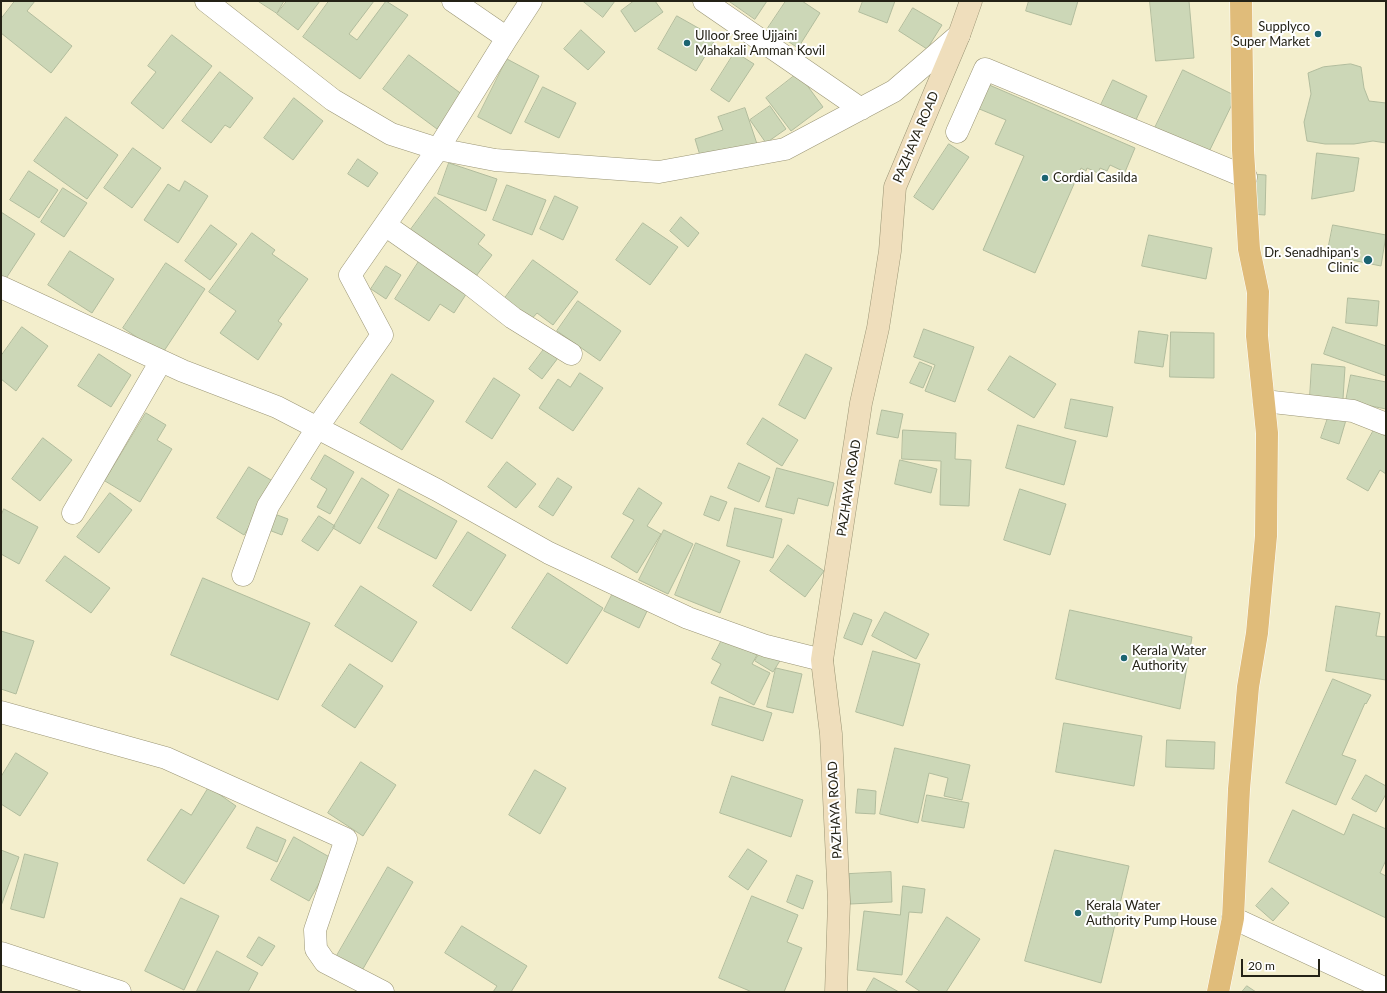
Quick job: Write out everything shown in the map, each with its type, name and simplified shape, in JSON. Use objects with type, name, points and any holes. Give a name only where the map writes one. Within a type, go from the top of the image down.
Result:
[{"type":"main road","points":[[1218,992],[1233,918],[1239,789],[1248,687],[1257,633],[1266,536],[1267,433],[1257,336],[1258,292],[1249,249],[1246,177],[1243,150],[1241,1]]},
{"type":"street","points":[[206,1],[333,100],[391,134],[438,149],[495,160],[659,172],[785,148],[894,91],[959,35]]},
{"type":"street","points":[[453,1],[507,38]]},
{"type":"street","points":[[243,575],[268,506],[317,428],[382,335],[350,275],[438,149],[531,1]]},
{"type":"street","points":[[704,1],[861,109]]},
{"type":"street","name":"PAZHAYA ROAD","points":[[836,992],[838,895],[831,734],[822,660],[862,403],[878,328],[890,251],[895,187],[959,35],[971,1]]},
{"type":"street","points":[[957,132],[985,69],[1246,177]]},
{"type":"street","points":[[385,225],[470,284],[513,318],[571,354]]},
{"type":"street","points":[[1,287],[161,361],[277,407],[437,490],[548,553],[688,618],[766,646],[822,660]]},
{"type":"street","points":[[73,513],[161,361]]},
{"type":"street","points":[[1264,401],[1353,411],[1386,424]]},
{"type":"street","points":[[1,712],[166,758],[346,839],[315,930],[316,949],[325,962],[383,992]]},
{"type":"street","points":[[1233,918],[1386,990]]},
{"type":"street","points":[[1,953],[120,992]]},
{"type":"building","points":[[15,1],[35,1],[27,11],[72,46],[51,73],[1,33],[1,19]]},
{"type":"building","points":[[258,1],[284,1],[277,13]]},
{"type":"building","points":[[287,1],[320,1],[298,30],[277,14]]},
{"type":"building","points":[[329,1],[374,1],[349,34],[357,40],[386,1],[408,15],[360,79],[303,37]]},
{"type":"building","points":[[583,1],[615,1],[603,17]]},
{"type":"building","points":[[634,1],[655,1],[663,12],[635,32],[621,11]]},
{"type":"building","points":[[729,1],[767,1],[755,19]]},
{"type":"building","points":[[786,1],[802,1],[820,13],[798,48],[768,28]]},
{"type":"building","points":[[863,1],[895,1],[887,23],[859,12]]},
{"type":"building","points":[[1029,1],[1078,1],[1071,25],[1026,11]]},
{"type":"building","points":[[1150,1],[1189,1],[1194,58],[1156,61]]},
{"type":"building","points":[[913,8],[942,25],[927,49],[899,31]]},
{"type":"building","name":"Ulloor Sree Ujjaini Mahakali Amman Kovil","points":[[677,16],[716,38],[696,71],[658,49]]},
{"type":"building","points":[[581,30],[605,52],[588,70],[564,49]]},
{"type":"building","points":[[172,35],[212,66],[163,129],[131,103],[156,72],[148,66]]},
{"type":"building","points":[[735,52],[754,64],[729,102],[711,90]]},
{"type":"building","points":[[409,55],[463,95],[437,129],[383,89]]},
{"type":"building","points":[[507,59],[539,76],[511,134],[478,117]]},
{"type":"building","points":[[1351,64],[1361,67],[1364,88],[1369,101],[1386,103],[1386,143],[1373,141],[1354,144],[1325,144],[1307,141],[1304,122],[1311,94],[1308,73],[1323,67]]},
{"type":"building","points":[[1183,70],[1236,96],[1205,160],[1152,134]]},
{"type":"building","points":[[220,72],[253,98],[230,128],[225,125],[211,143],[182,121]]},
{"type":"building","points":[[798,73],[823,107],[791,131],[766,98]]},
{"type":"building","points":[[1113,80],[1147,96],[1134,124],[1100,107]]},
{"type":"building","name":"Cordial Casilda","points":[[987,84],[1135,148],[1125,172],[1110,165],[1107,171],[1100,168],[1098,173],[1087,168],[1086,171],[1081,168],[1035,273],[983,250],[1024,156],[995,144],[1006,120],[977,108]]},
{"type":"building","points":[[543,87],[576,103],[559,138],[525,122]]},
{"type":"building","points":[[294,98],[323,121],[293,160],[264,138]]},
{"type":"building","points":[[770,106],[786,129],[766,143],[750,120]]},
{"type":"building","points":[[745,108],[757,144],[702,162],[695,139],[723,130],[718,117]]},
{"type":"building","points":[[66,117],[118,155],[87,199],[34,161]]},
{"type":"building","points":[[949,144],[969,157],[933,210],[914,197]]},
{"type":"building","points":[[133,148],[161,168],[132,208],[104,188]]},
{"type":"building","points":[[1317,153],[1359,158],[1354,191],[1312,199]]},
{"type":"building","points":[[358,159],[378,173],[368,187],[348,174]]},
{"type":"building","points":[[449,163],[497,179],[486,211],[438,194]]},
{"type":"building","points":[[29,171],[58,190],[39,218],[10,200]]},
{"type":"building","points":[[1253,174],[1266,175],[1265,215],[1251,214]]},
{"type":"building","points":[[185,181],[208,196],[178,243],[144,220],[168,184],[179,191]]},
{"type":"building","points":[[507,185],[546,200],[532,235],[493,220]]},
{"type":"building","points":[[63,188],[87,203],[64,237],[41,222]]},
{"type":"building","points":[[555,196],[578,207],[563,240],[540,229]]},
{"type":"building","points":[[435,197],[485,235],[478,244],[492,255],[470,284],[406,236]]},
{"type":"building","points":[[1,212],[35,234],[3,283],[1,282]]},
{"type":"building","points":[[681,217],[699,233],[688,247],[670,231]]},
{"type":"building","points":[[643,223],[678,247],[650,285],[616,260]]},
{"type":"building","points":[[211,225],[237,244],[210,280],[185,261]]},
{"type":"building","points":[[1333,225],[1386,235],[1381,266],[1327,255]]},
{"type":"building","points":[[252,233],[275,250],[272,254],[308,279],[278,321],[282,324],[258,360],[220,333],[236,311],[209,292]]},
{"type":"building","points":[[1149,235],[1212,248],[1206,279],[1142,266]]},
{"type":"building","points":[[70,251],[114,279],[92,313],[48,285]]},
{"type":"building","points":[[423,255],[472,285],[454,313],[440,304],[429,321],[395,299]]},
{"type":"building","points":[[533,260],[578,292],[553,325],[537,313],[529,322],[502,302]]},
{"type":"building","points":[[166,263],[205,289],[162,354],[123,328]]},
{"type":"building","points":[[386,266],[401,275],[386,299],[371,289]]},
{"type":"building","points":[[1348,298],[1379,301],[1377,326],[1346,323]]},
{"type":"building","points":[[578,301],[621,331],[600,361],[557,331]]},
{"type":"building","points":[[22,327],[48,346],[16,391],[1,379],[1,356]]},
{"type":"building","points":[[1333,327],[1386,346],[1386,376],[1324,354]]},
{"type":"building","points":[[924,329],[974,347],[955,402],[925,391],[935,365],[914,357]]},
{"type":"building","points":[[1139,331],[1168,335],[1163,367],[1135,363]]},
{"type":"building","points":[[1171,332],[1214,333],[1214,378],[1170,377]]},
{"type":"building","points":[[548,344],[561,354],[542,379],[529,369]]},
{"type":"building","points":[[99,354],[131,375],[111,407],[78,386]]},
{"type":"building","points":[[806,354],[832,368],[805,419],[779,405]]},
{"type":"building","points":[[1010,356],[1056,384],[1034,418],[988,390]]},
{"type":"building","points":[[920,362],[932,367],[923,388],[910,383]]},
{"type":"building","points":[[1312,364],[1345,367],[1343,399],[1310,397]]},
{"type":"building","points":[[580,373],[603,388],[573,431],[539,408],[558,379],[570,387]]},
{"type":"building","points":[[392,374],[434,401],[402,450],[360,423]]},
{"type":"building","points":[[1351,375],[1386,382],[1386,409],[1346,401]]},
{"type":"building","points":[[494,378],[520,395],[492,439],[466,422]]},
{"type":"building","points":[[1071,399],[1113,407],[1107,437],[1065,428]]},
{"type":"building","points":[[882,410],[903,414],[898,438],[877,434]]},
{"type":"building","points":[[146,413],[166,425],[157,440],[172,449],[140,502],[105,481]]},
{"type":"building","points":[[1329,415],[1346,420],[1339,444],[1321,438]]},
{"type":"building","points":[[763,418],[798,440],[782,466],[747,444]]},
{"type":"building","points":[[1018,425],[1076,441],[1064,485],[1006,468]]},
{"type":"building","points":[[1375,428],[1386,434],[1386,474],[1380,470],[1368,491],[1347,479]]},
{"type":"building","points":[[903,430],[956,433],[955,459],[971,460],[969,506],[940,505],[941,461],[902,459]]},
{"type":"building","points":[[43,438],[72,460],[40,501],[12,479]]},
{"type":"building","points":[[325,455],[354,472],[330,514],[317,507],[327,489],[311,479]]},
{"type":"building","points":[[900,460],[937,469],[931,493],[895,484]]},
{"type":"building","points":[[507,462],[536,484],[516,508],[488,487]]},
{"type":"building","points":[[739,463],[770,477],[759,502],[728,488]]},
{"type":"building","points":[[249,467],[276,483],[244,535],[217,518]]},
{"type":"building","points":[[777,468],[834,483],[828,506],[798,498],[794,514],[766,507]]},
{"type":"building","points":[[362,478],[389,495],[360,544],[333,528]]},
{"type":"building","points":[[558,478],[572,487],[553,516],[539,507]]},
{"type":"building","points":[[639,488],[662,503],[647,526],[661,534],[637,573],[611,557],[634,520],[623,514]]},
{"type":"building","points":[[399,489],[457,521],[436,559],[378,528]]},
{"type":"building","points":[[1020,489],[1066,504],[1050,555],[1004,540]]},
{"type":"building","points":[[110,493],[132,510],[99,553],[77,537]]},
{"type":"building","points":[[711,496],[727,502],[719,521],[704,515]]},
{"type":"building","points":[[735,508],[782,519],[773,558],[727,546]]},
{"type":"building","points":[[4,509],[38,527],[19,564],[1,554],[1,516]]},
{"type":"building","points":[[272,513],[288,519],[282,535],[266,529]]},
{"type":"building","points":[[319,516],[335,526],[318,551],[302,541]]},
{"type":"building","points":[[664,530],[693,544],[668,594],[639,580]]},
{"type":"building","points":[[468,532],[506,555],[471,611],[433,586]]},
{"type":"building","points":[[696,543],[740,561],[720,613],[675,595]]},
{"type":"building","points":[[788,545],[824,571],[805,597],[770,571]]},
{"type":"building","points":[[65,556],[110,588],[91,613],[46,581]]},
{"type":"building","points":[[548,573],[603,608],[567,664],[512,628]]},
{"type":"building","points":[[203,578],[310,623],[278,700],[171,655]]},
{"type":"building","points":[[361,586],[417,622],[392,662],[335,626]]},
{"type":"building","points":[[614,591],[648,609],[639,628],[604,611]]},
{"type":"building","points":[[1336,606],[1380,613],[1376,636],[1386,637],[1386,680],[1326,671]]},
{"type":"building","name":"Kerala Water Authority","points":[[1070,610],[1192,637],[1180,709],[1056,679]]},
{"type":"building","points":[[885,612],[929,634],[916,659],[872,636]]},
{"type":"building","points":[[854,613],[872,620],[862,645],[844,638]]},
{"type":"building","points":[[1,631],[34,641],[16,694],[1,689]]},
{"type":"building","points":[[723,638],[757,655],[752,664],[770,673],[754,705],[711,683],[721,664],[712,659]]},
{"type":"building","points":[[763,648],[781,659],[773,672],[755,661]]},
{"type":"building","points":[[873,651],[920,664],[903,726],[856,712]]},
{"type":"building","points":[[350,664],[383,686],[355,728],[322,706]]},
{"type":"building","points":[[776,668],[802,674],[793,713],[767,707]]},
{"type":"building","points":[[1333,679],[1371,695],[1366,704],[1365,703],[1342,755],[1356,760],[1336,805],[1286,783]]},
{"type":"building","points":[[720,697],[772,713],[763,741],[712,725]]},
{"type":"building","points":[[1064,723],[1142,736],[1134,786],[1056,772]]},
{"type":"building","points":[[1167,740],[1215,742],[1214,769],[1166,767]]},
{"type":"building","points":[[895,748],[970,765],[962,800],[944,796],[948,778],[929,773],[918,823],[880,814]]},
{"type":"building","points":[[16,753],[48,773],[20,816],[1,804],[1,777]]},
{"type":"building","points":[[361,762],[396,785],[363,836],[328,813]]},
{"type":"building","points":[[535,770],[566,788],[540,834],[509,815]]},
{"type":"building","points":[[1366,775],[1386,786],[1386,794],[1376,812],[1352,799]]},
{"type":"building","points":[[732,776],[803,800],[791,837],[720,813]]},
{"type":"building","points":[[209,787],[236,806],[184,884],[147,860],[181,809],[191,815]]},
{"type":"building","points":[[858,789],[876,791],[875,814],[856,813]]},
{"type":"building","points":[[927,795],[969,803],[964,828],[922,821]]},
{"type":"building","points":[[1293,810],[1344,835],[1353,814],[1386,829],[1386,860],[1380,873],[1386,876],[1386,918],[1269,862]]},
{"type":"building","points":[[257,827],[286,840],[277,862],[247,848]]},
{"type":"building","points":[[294,837],[333,859],[309,901],[271,880]]},
{"type":"building","points":[[748,849],[767,861],[748,890],[729,877]]},
{"type":"building","points":[[1,850],[19,857],[1,906]]},
{"type":"building","name":"Kerala Water Authority Pump House","points":[[1055,850],[1129,866],[1101,983],[1025,961]]},
{"type":"building","points":[[25,854],[58,863],[44,918],[11,909]]},
{"type":"building","points":[[388,867],[413,882],[360,974],[335,959]]},
{"type":"building","points":[[891,872],[892,902],[850,904],[849,874]]},
{"type":"building","points":[[797,875],[813,881],[803,909],[787,902]]},
{"type":"building","points":[[903,886],[925,889],[922,913],[909,912],[902,975],[857,970],[864,911],[900,915]]},
{"type":"building","points":[[1272,888],[1289,903],[1273,921],[1256,906]]},
{"type":"building","points":[[752,896],[798,915],[787,942],[802,948],[784,992],[752,992],[719,978]]},
{"type":"building","points":[[181,898],[219,916],[184,990],[145,971]]},
{"type":"building","points":[[947,917],[980,939],[946,992],[921,992],[906,982]]},
{"type":"building","points":[[462,926],[527,966],[511,992],[493,992],[497,986],[445,953]]},
{"type":"building","points":[[259,937],[275,946],[262,966],[247,957]]},
{"type":"building","points":[[217,951],[258,973],[248,992],[197,991]]},
{"type":"building","points":[[874,978],[899,992],[866,992]]},
{"type":"building","points":[[1247,986],[1256,992],[1242,992]]},
{"type":"place","name":"Supplyco Super Market","points":[[1318,34]]},
{"type":"place","name":"Ulloor Sree Ujjaini Mahakali Amman Kovil","points":[[687,43]]},
{"type":"place","name":"Cordial Casilda","points":[[1045,178]]},
{"type":"place","name":"Dr. Senadhipan's Clinic","points":[[1368,260]]},
{"type":"place","name":"Kerala Water Authority","points":[[1124,658]]},
{"type":"place","name":"Kerala Water Authority Pump House","points":[[1078,913]]}]
